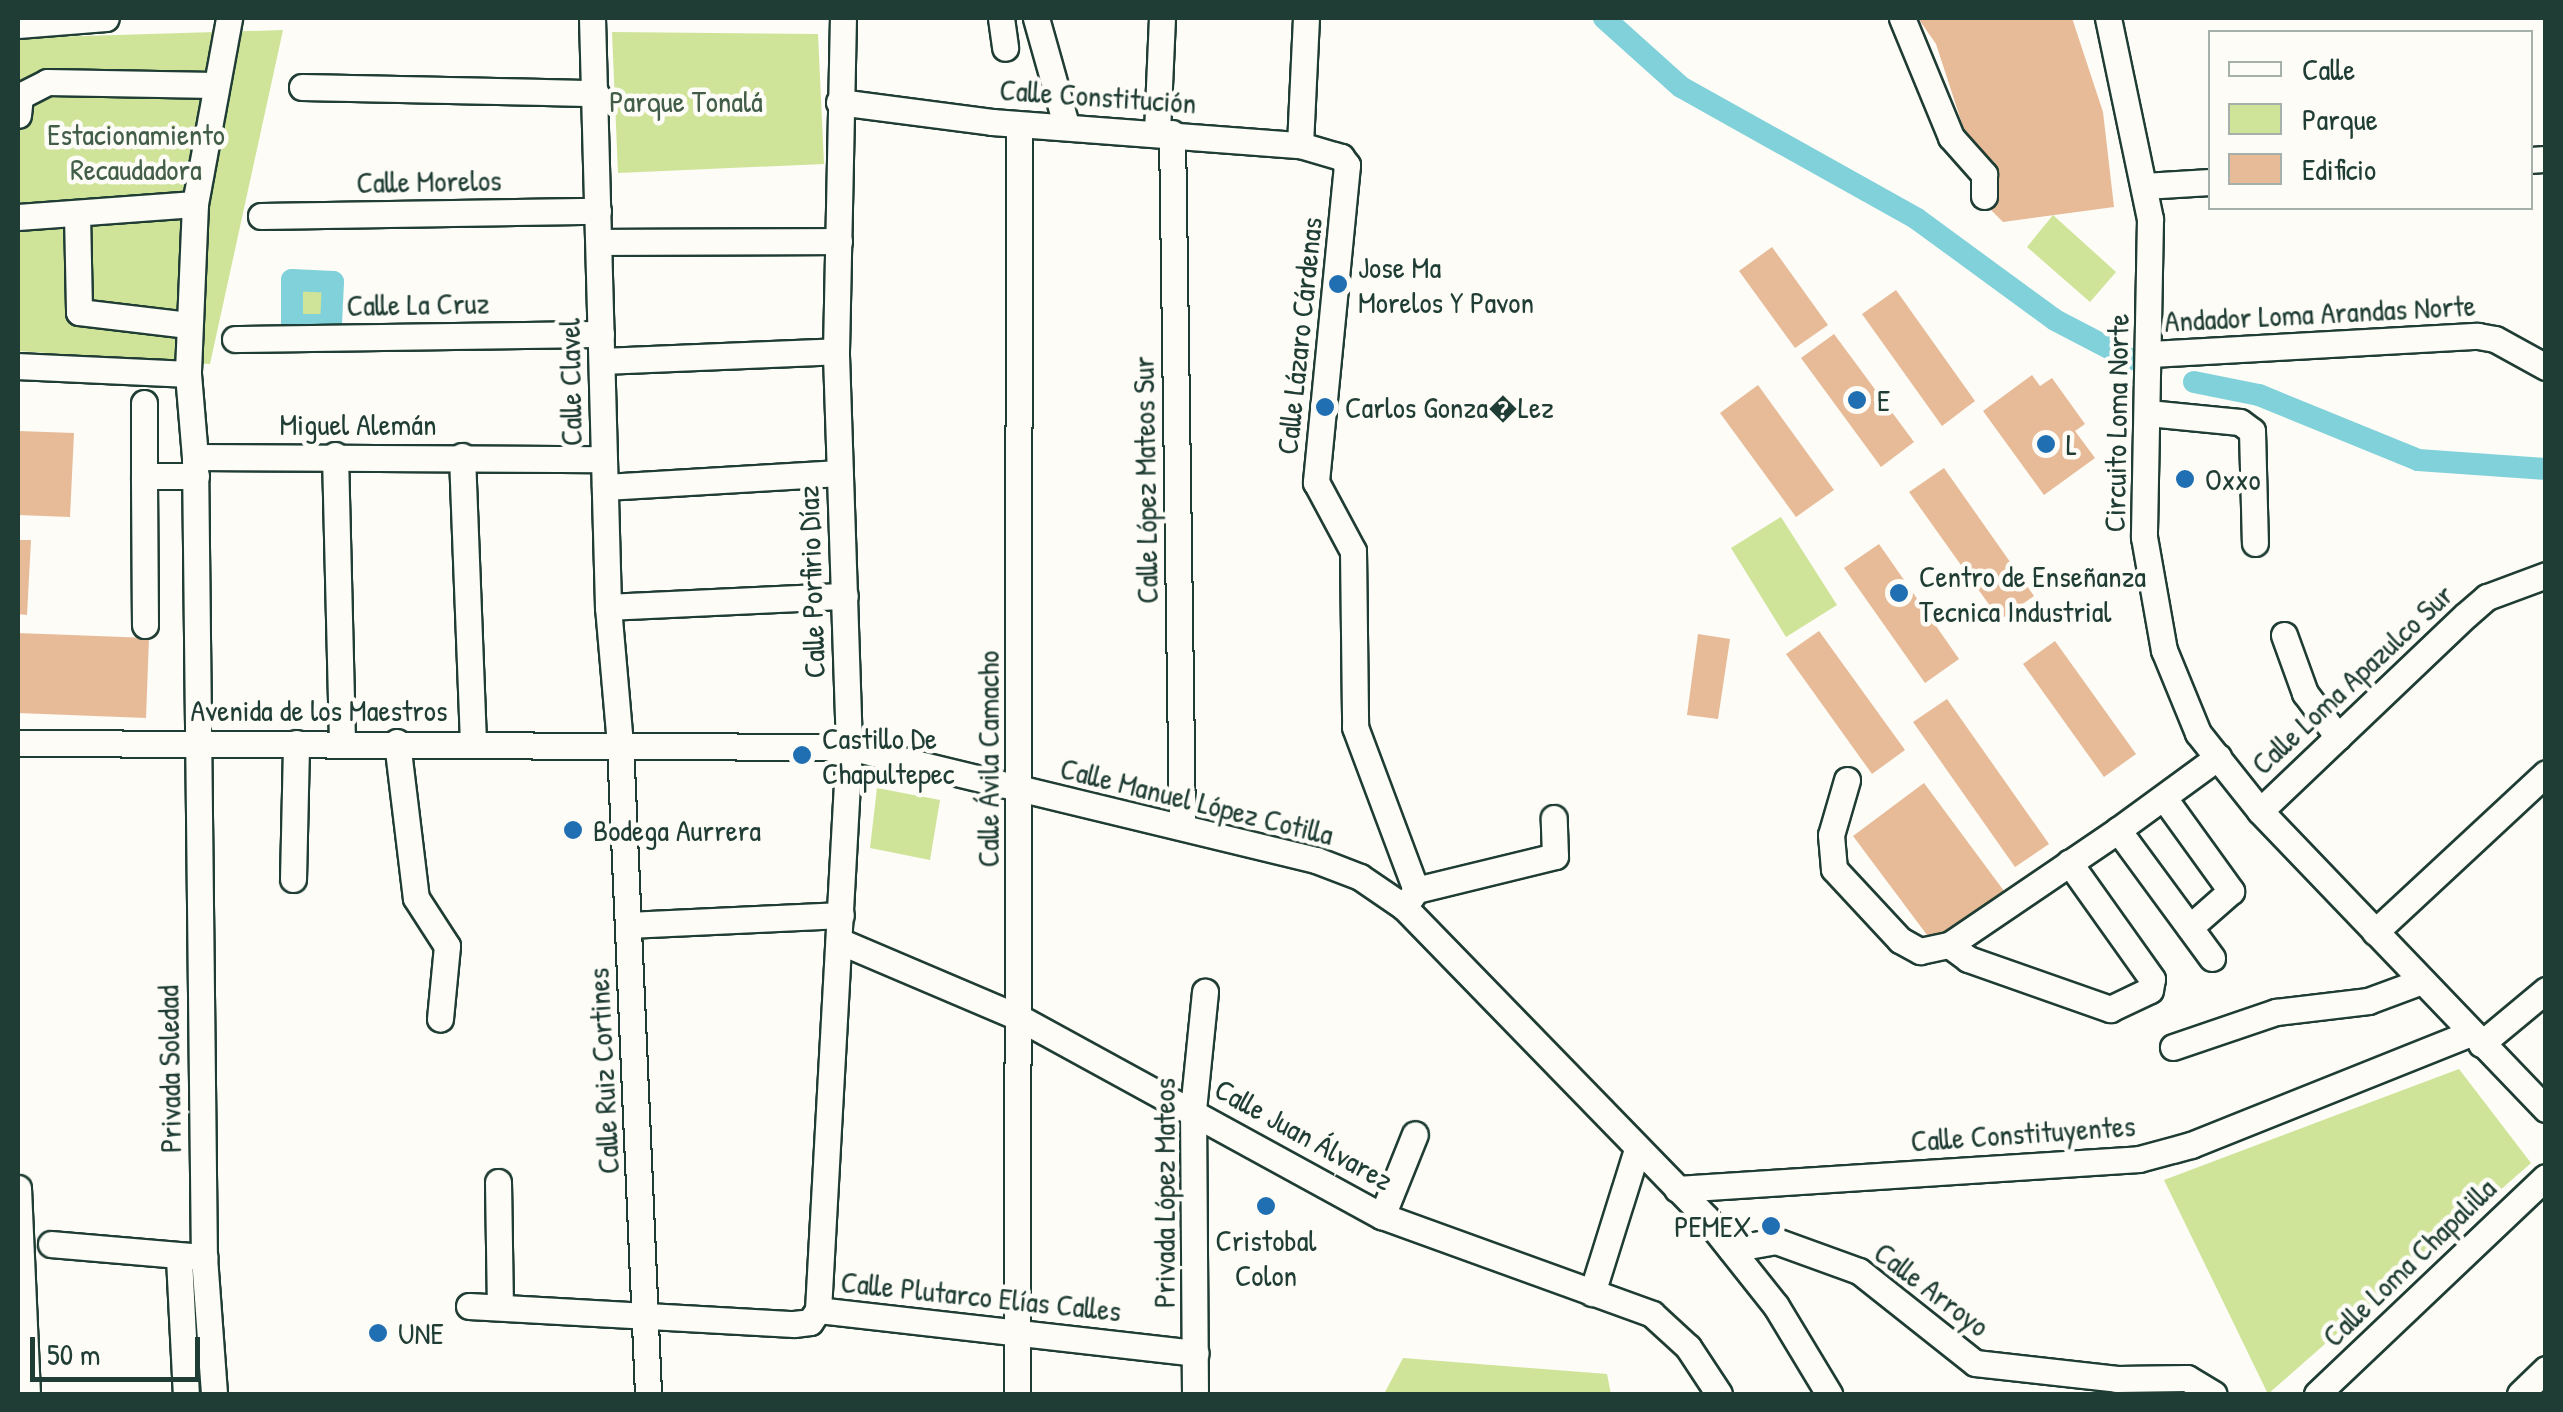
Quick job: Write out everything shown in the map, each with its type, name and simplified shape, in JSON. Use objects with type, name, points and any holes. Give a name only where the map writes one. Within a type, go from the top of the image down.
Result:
[{"type":"street","points":[[18,25],[106,18]]},
{"type":"street","points":[[195,466],[188,325],[195,204],[229,18]]},
{"type":"street","name":"Calle Clavel","points":[[592,18],[608,608],[620,744]]},
{"type":"street","name":"Calle Porfirio Díaz","points":[[814,1316],[850,747],[836,350],[843,18]]},
{"type":"street","points":[[1002,18],[1005,48]]},
{"type":"street","points":[[1036,18],[1066,126]]},
{"type":"street","name":"Calle López Mateos Sur","points":[[1162,18],[1182,826]]},
{"type":"street","points":[[1300,145],[1306,18]]},
{"type":"street","points":[[1902,18],[1950,137],[1984,174],[1984,196]]},
{"type":"street","name":"Circuito Loma Norte","points":[[2108,18],[2144,186],[2150,354],[2144,537],[2164,650],[2198,733],[2260,811],[2546,1109]]},
{"type":"street","points":[[18,114],[20,96],[47,82],[215,85]]},
{"type":"street","points":[[302,88],[596,93]]},
{"type":"street","name":"Calle Constitución","points":[[839,102],[1019,124],[1300,145],[1347,165]]},
{"type":"street","name":"Calle Ávila Camacho","points":[[1017,1394],[1020,1333],[1016,1016],[1022,792],[1019,124]]},
{"type":"street","name":"Calle Lázaro Cárdenas","points":[[1347,165],[1316,482],[1356,566],[1358,745],[1410,898]]},
{"type":"street","points":[[2144,186],[2208,182]]},
{"type":"street","points":[[18,217],[195,204]]},
{"type":"street","name":"Calle Morelos","points":[[261,216],[598,211]]},
{"type":"street","points":[[77,214],[79,312],[188,325]]},
{"type":"street","points":[[600,242],[839,241]]},
{"type":"street","name":"Calle La Cruz","points":[[235,338],[602,334]]},
{"type":"street","name":"Andador Loma Arandas Norte","points":[[2150,354],[2478,336],[2495,338],[2546,367]]},
{"type":"street","points":[[602,361],[836,350]]},
{"type":"street","points":[[18,366],[188,374]]},
{"type":"street","points":[[144,403],[145,625]]},
{"type":"street","points":[[2148,413],[2240,422],[2252,430],[2256,543]]},
{"type":"street","points":[[335,456],[342,742]]},
{"type":"street","name":"Miguel Alemán","points":[[144,476],[195,466],[335,456],[604,459]]},
{"type":"street","points":[[462,456],[473,742]]},
{"type":"street","name":"Privada Soledad","points":[[186,1394],[198,743],[195,466]]},
{"type":"street","points":[[605,487],[840,473]]},
{"type":"street","name":"Calle Loma Apazulco Sur","points":[[2260,811],[2487,597],[2546,575]]},
{"type":"street","points":[[608,608],[845,596]]},
{"type":"street","points":[[2284,636],[2304,693],[2338,737]]},
{"type":"street","points":[[397,742],[416,898],[447,946],[440,1018]]},
{"type":"street","name":"Avenida de los Maestros","points":[[18,743],[620,744]]},
{"type":"street","points":[[293,879],[296,743]]},
{"type":"street","name":"Calle Manuel López Cotilla","points":[[620,744],[850,747],[1022,792],[1316,860],[1410,898],[1731,1249],[1776,1306],[1828,1394]]},
{"type":"street","name":"Calle Ruiz Cortines","points":[[620,744],[648,1394]]},
{"type":"street","points":[[1848,780],[1831,835],[1834,869],[1900,940],[1920,951],[1948,945],[2218,757]]},
{"type":"street","points":[[2375,932],[2546,774]]},
{"type":"street","points":[[2164,798],[2231,891],[2190,928]]},
{"type":"street","points":[[1410,898],[1556,856],[1554,818]]},
{"type":"street","points":[[2118,830],[2212,958]]},
{"type":"street","points":[[1948,945],[1968,959],[2110,1009],[2150,990],[2152,979],[2069,862]]},
{"type":"street","name":"Calle Juan Álvarez","points":[[629,925],[840,928],[1193,1110],[1382,1216],[1652,1314],[1688,1347],[1720,1394]]},
{"type":"street","points":[[2173,1048],[2276,1012],[2368,1001],[2422,981]]},
{"type":"street","name":"Calle Constituyentes","points":[[1677,1189],[2139,1159],[2191,1144],[2476,1038],[2546,990]]},
{"type":"street","name":"Privada López Mateos","points":[[1195,1394],[1193,1110],[1204,992]]},
{"type":"street","points":[[1382,1216],[1415,1134]]},
{"type":"street","points":[[1592,1293],[1637,1149]]},
{"type":"street","name":"Calle Loma Chapalilla","points":[[2317,1394],[2546,1178]]},
{"type":"street","points":[[498,1182],[500,1307]]},
{"type":"street","points":[[18,1188],[28,1394]]},
{"type":"street","name":"Calle Arroyo","points":[[1731,1249],[1776,1241],[1860,1272],[1975,1363],[2110,1387],[2187,1378],[2214,1394]]},
{"type":"street","points":[[51,1244],[191,1258]]},
{"type":"street","name":"Privada Soledad","points":[[191,1258],[214,1394]]},
{"type":"street","name":"Calle Plutarco Elías Calles","points":[[469,1306],[814,1316],[1196,1353]]},
{"type":"street","points":[[2520,1394],[2546,1369]]},
{"type":"green space","name":"Estacionamiento Recaudadora","points":[[283,30],[210,364],[18,351],[18,38]]},
{"type":"green space","name":"Parque Tonalá","points":[[612,32],[818,34],[824,164],[618,173]]},
{"type":"green space","points":[[2053,215],[2116,272],[2090,302],[2027,247]]},
{"type":"green space","points":[[292,280],[333,282],[331,325],[292,325]]},
{"type":"green space","points":[[1781,517],[1837,605],[1786,637],[1731,548]]},
{"type":"green space","points":[[877,788],[940,800],[930,860],[870,848]]},
{"type":"green space","points":[[2459,1069],[2531,1163],[2268,1394],[2164,1180]]},
{"type":"green space","points":[[1403,1358],[1607,1374],[1611,1394],[1384,1394]]},
{"type":"building","points":[[1918,18],[2072,18],[2103,112],[2114,207],[2003,222],[1987,206],[1998,183],[1994,162],[1967,139],[1936,44]]},
{"type":"building","points":[[1772,247],[1828,325],[1795,348],[1739,271]]},
{"type":"building","points":[[1896,290],[1975,401],[1942,426],[1862,314]]},
{"type":"building","name":"E","points":[[1834,334],[1914,442],[1881,467],[1801,358]]},
{"type":"building","name":"L","points":[[2032,375],[2040,386],[2052,378],[2085,424],[2075,431],[2095,458],[2044,495],[1983,411]]},
{"type":"building","points":[[1758,385],[1834,490],[1796,517],[1720,413]]},
{"type":"building","points":[[18,431],[74,433],[70,517],[18,515]]},
{"type":"building","points":[[1944,468],[2034,596],[2000,620],[1909,492]]},
{"type":"building","points":[[18,540],[31,540],[27,615],[18,614]]},
{"type":"building","points":[[1879,544],[1959,659],[1925,683],[1844,568]]},
{"type":"building","points":[[1819,631],[1905,750],[1872,774],[1786,654]]},
{"type":"building","points":[[18,633],[149,638],[146,718],[18,713]]},
{"type":"building","points":[[1698,634],[1730,639],[1718,719],[1687,715]]},
{"type":"building","points":[[2055,641],[2136,754],[2104,777],[2023,664]]},
{"type":"building","points":[[1947,699],[2049,844],[2015,867],[1913,722]]},
{"type":"building","points":[[1924,783],[2004,891],[1933,943],[1853,836]]},
{"type":"waterway","points":[[1604,18],[1681,87],[1917,219],[2055,320],[2130,359]]},
{"type":"waterway","points":[[292,280],[333,282],[331,325],[292,325],[292,280]]},
{"type":"waterway","points":[[2194,382],[2259,395],[2418,460],[2546,469]]},
{"type":"place","name":"Jose Ma Morelos Y Pavon","points":[[1338,284]]},
{"type":"place","name":"E","points":[[1857,400]]},
{"type":"place","name":"Carlos Gonza�Lez","points":[[1325,407]]},
{"type":"place","name":"L","points":[[2046,444]]},
{"type":"place","name":"Oxxo","points":[[2185,479]]},
{"type":"place","name":"Centro de Enseñanza Tecnica Industrial","points":[[1899,593]]},
{"type":"place","name":"Castillo De Chapultepec","points":[[802,755]]},
{"type":"place","name":"Bodega Aurrera","points":[[573,830]]},
{"type":"place","name":"Cristobal Colon","points":[[1266,1206]]},
{"type":"place","name":"PEMEX","points":[[1771,1226]]},
{"type":"place","name":"UNE","points":[[378,1333]]}]
